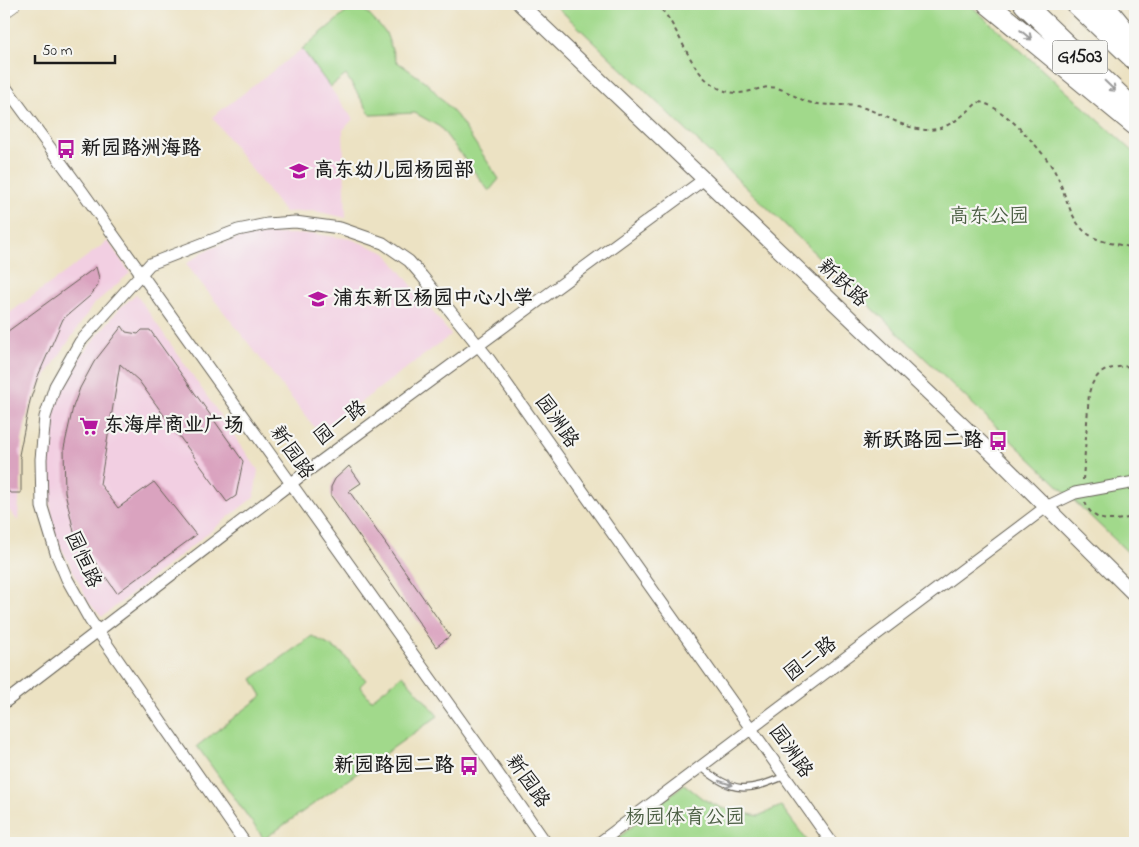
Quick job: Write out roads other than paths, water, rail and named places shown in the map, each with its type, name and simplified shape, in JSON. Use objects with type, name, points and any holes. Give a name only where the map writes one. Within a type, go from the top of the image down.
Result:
[{"type":"highway","points":[[988,4],[1135,125]]},
{"type":"highway","name":"G1503","points":[[1024,4],[1135,110]]},
{"type":"highway","name":"G1503","points":[[1076,4],[1135,60]]},
{"type":"highway","points":[[1103,4],[1135,43]]},
{"type":"main road","points":[[4,9],[11,4]]},
{"type":"street","name":"新跃路","points":[[520,4],[995,456],[1135,595]]},
{"type":"street","name":"新园路","points":[[4,85],[141,273],[546,843]]},
{"type":"street","name":"园一路","points":[[4,703],[290,484],[703,180]]},
{"type":"street","name":"园洲路","points":[[141,273],[150,264],[164,257],[238,230],[266,224],[295,222],[340,228],[383,243],[408,261],[494,367],[832,843]]},
{"type":"street","name":"园恒路","points":[[141,273],[80,342],[55,386],[45,417],[41,459],[42,507],[48,529],[67,579],[99,632],[246,843]]},
{"type":"street","name":"园二路","points":[[599,843],[1046,507],[1075,493],[1135,482]]},
{"type":"lane","points":[[701,767],[719,781],[742,788],[756,788],[785,776]]},
{"type":"place","name":"新园路洲海路","points":[[66,149]]},
{"type":"place","name":"高东幼儿园杨园部","points":[[299,171]]},
{"type":"place","name":"浦东新区杨园中心小学","points":[[318,299]]},
{"type":"place","name":"东海岸商业广场","points":[[89,426]]},
{"type":"place","name":"新跃路园二路","points":[[998,441]]},
{"type":"place","name":"新园路园二路","points":[[469,766]]},
{"type":"park label","name":"高东公园","points":[[989,217]]},
{"type":"park label","name":"杨园体育公园","points":[[685,818]]}]
